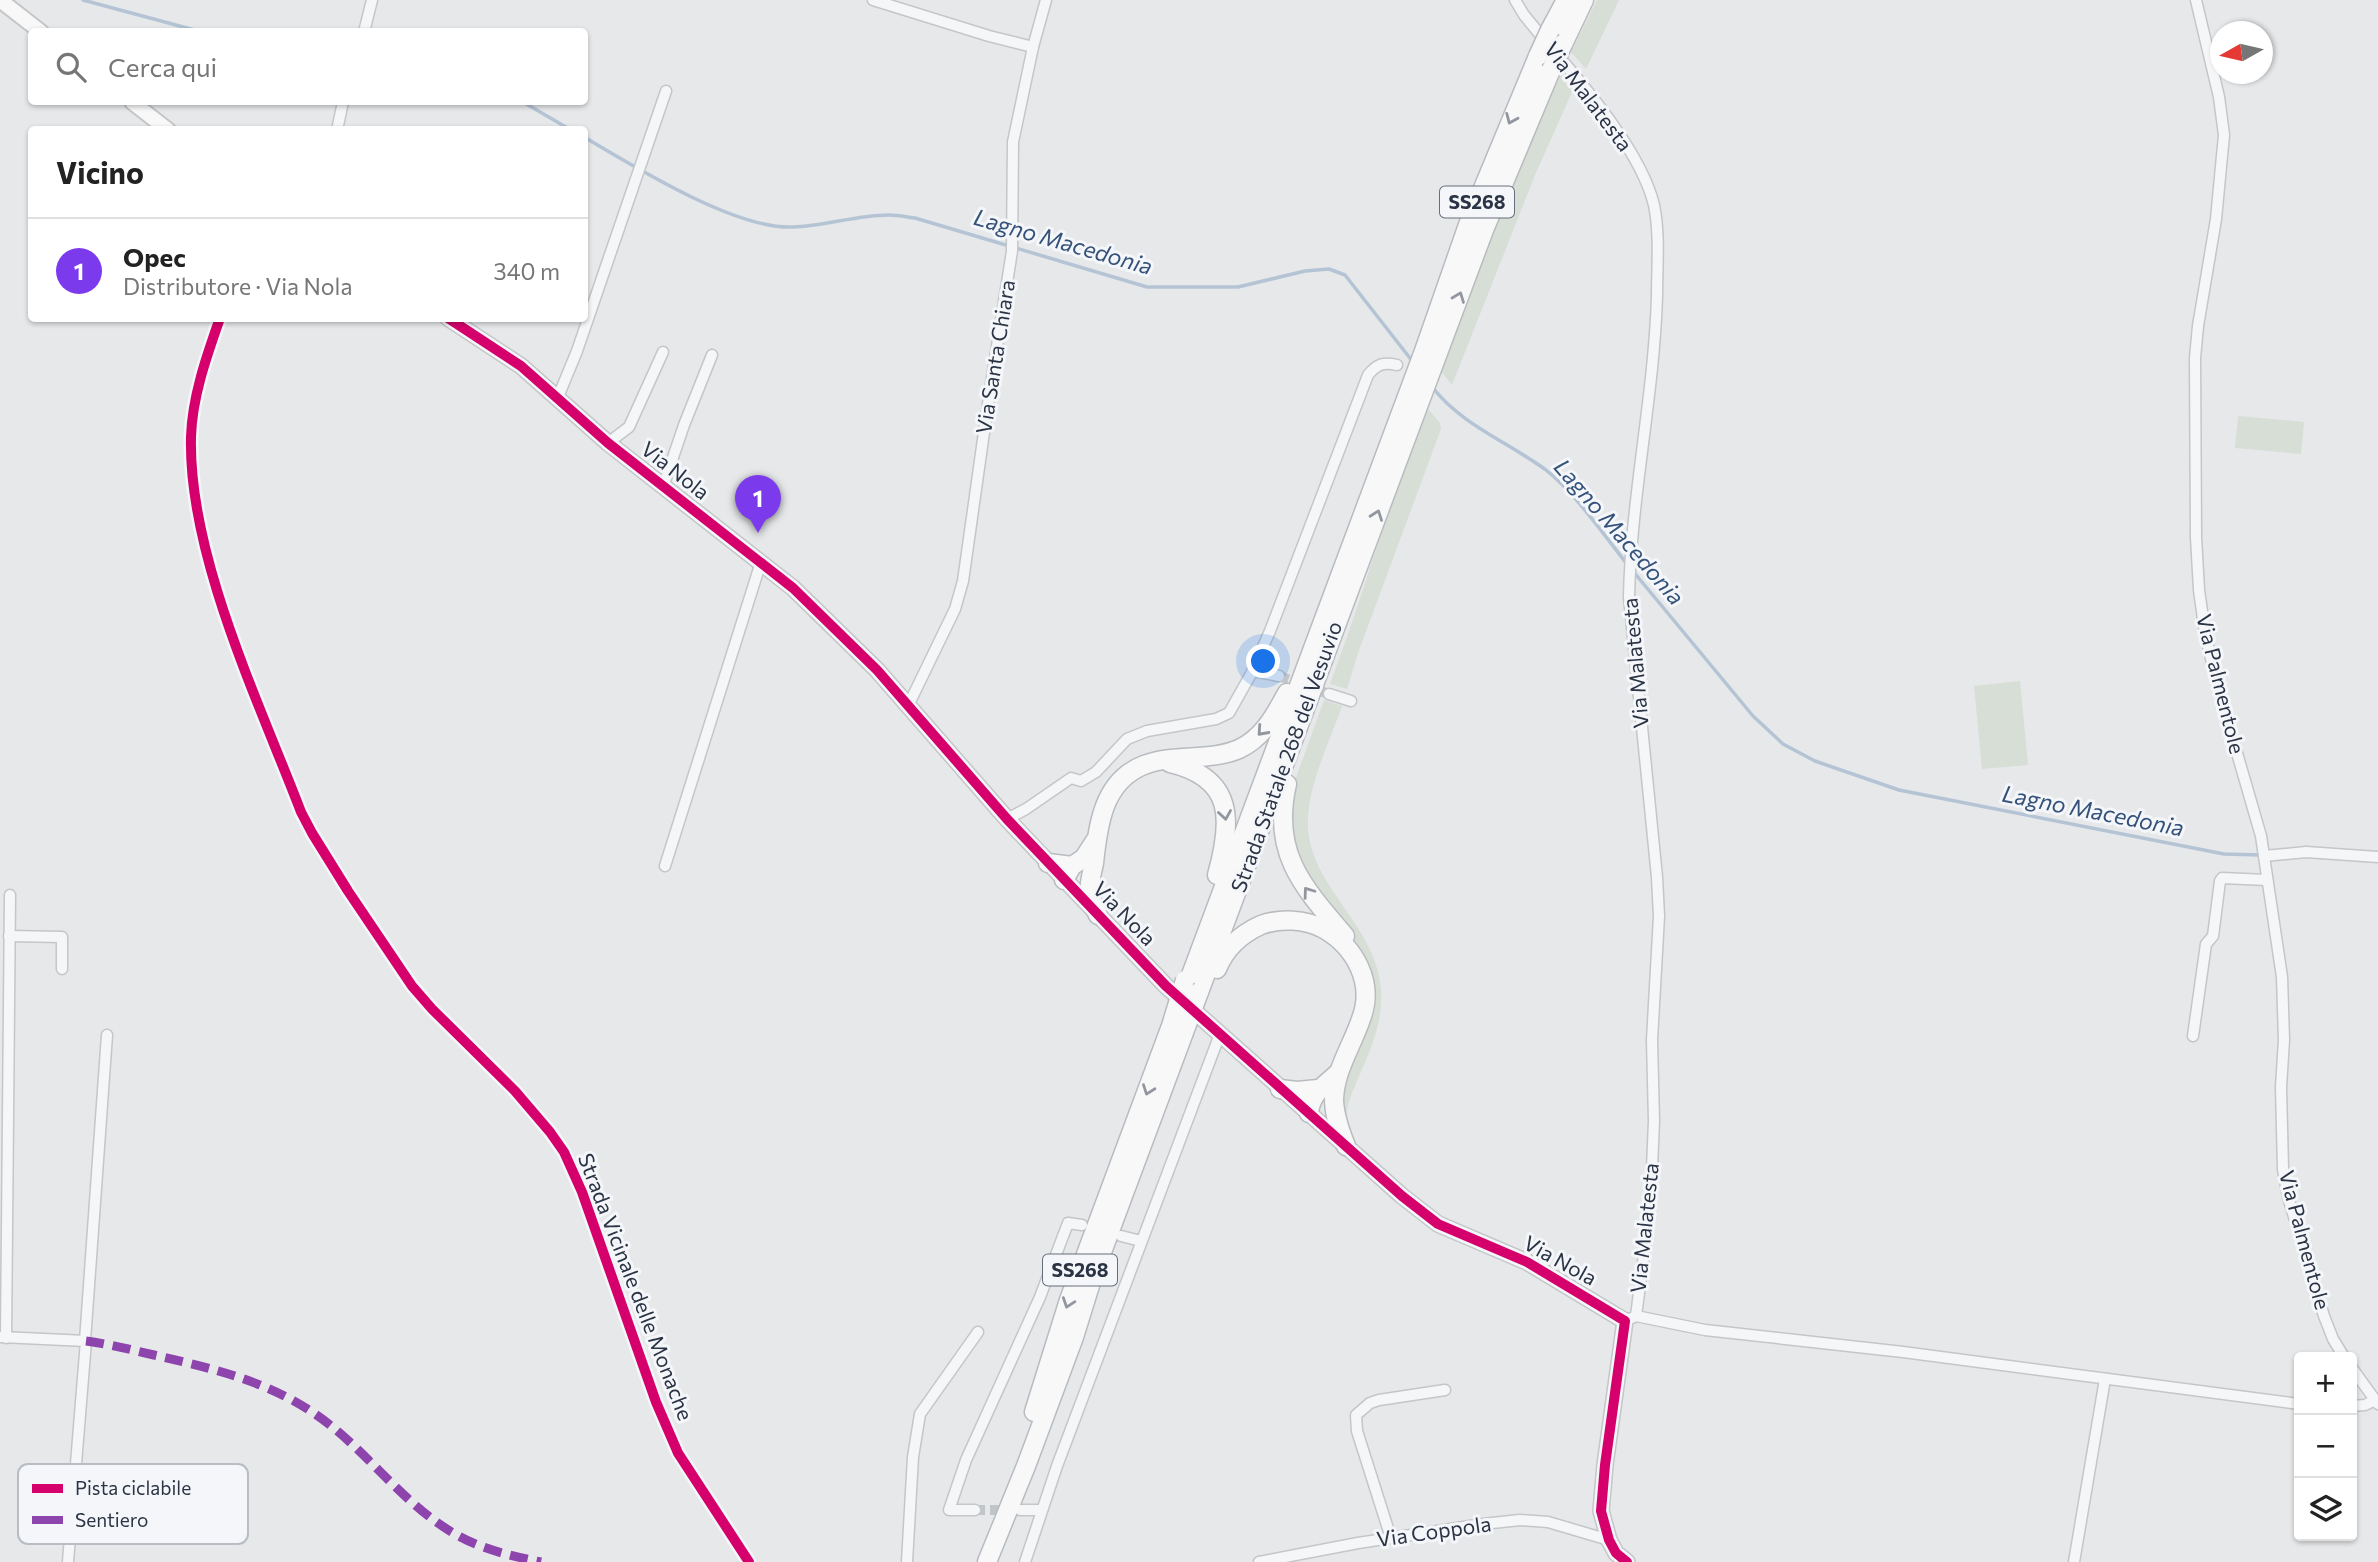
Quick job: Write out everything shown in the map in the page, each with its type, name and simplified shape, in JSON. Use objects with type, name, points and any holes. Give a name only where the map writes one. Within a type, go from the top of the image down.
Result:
[{"type":"highway","name":"Strada Statale 268 del Vesuvio","points":[[1429,356],[1474,211],[1538,57],[1566,0]]},
{"type":"highway","name":"Strada Statale 268 del Vesuvio","points":[[1195,989],[1317,677],[1429,356],[1512,159],[1584,0]]},
{"type":"highway","name":"Strada Statale 268 del Vesuvio","points":[[987,1562],[1026,1466],[1157,1106],[1195,989],[1346,561],[1413,399]]},
{"type":"highway","name":"SS268","points":[[1098,915],[1090,895],[1089,884],[1095,841],[1107,800],[1115,787],[1132,771],[1160,761],[1220,754],[1239,749],[1257,738],[1287,694],[1346,561]]},
{"type":"highway","name":"SS268","points":[[1317,677],[1282,804],[1282,830],[1288,857],[1299,880],[1312,899],[1346,936],[1348,946],[1363,975],[1363,1016],[1338,1073],[1334,1100],[1339,1128],[1346,1146]]},
{"type":"highway","name":"SS268","points":[[1160,761],[1193,770],[1209,780],[1223,801],[1227,817],[1227,837],[1195,989]]},
{"type":"highway","name":"SS268","points":[[1068,876],[1095,841]]},
{"type":"highway","points":[[1048,863],[1068,876],[1092,873]]},
{"type":"highway","name":"SS268","points":[[1195,989],[1219,965],[1229,948],[1245,934],[1267,923],[1296,921],[1319,926],[1348,946]]},
{"type":"highway","name":"Strada Statale 268 del Vesuvio","points":[[1003,1519],[1069,1300],[1181,1034]]},
{"type":"highway","name":"SS268","points":[[1318,1089],[1338,1073]]},
{"type":"highway","points":[[1280,1089],[1318,1089]]},
{"type":"highway","points":[[1318,1089],[1311,1100],[1310,1115],[1324,1111],[1334,1100]]},
{"type":"street","points":[[0,0],[36,28]]},
{"type":"street","points":[[365,28],[372,0]]},
{"type":"street","points":[[873,0],[1033,47]]},
{"type":"street","name":"Via Santa Chiara","points":[[908,706],[955,609],[963,580],[1012,251],[1013,142],[1046,0]]},
{"type":"street","name":"Via Malatesta","points":[[1515,0],[1524,15],[1579,80],[1629,150],[1654,205],[1657,246],[1654,362],[1635,513],[1629,597],[1659,916],[1652,1040],[1652,1168],[1646,1239],[1630,1319]]},
{"type":"street","name":"Via Palmentole","points":[[2196,0],[2219,97],[2224,135],[2216,219],[2195,358],[2197,567],[2205,633],[2261,836],[2283,977],[2283,1169],[2288,1196],[2324,1316],[2341,1352]]},
{"type":"street","points":[[588,319],[666,91]]},
{"type":"street","points":[[136,105],[163,126]]},
{"type":"street","points":[[338,126],[342,105]]},
{"type":"street","name":"Strada Vicinale delle Monache","points":[[219,322],[193,414],[191,451],[195,498],[221,602],[301,812],[348,891],[412,986],[515,1091],[564,1152],[582,1192],[656,1402],[678,1453],[748,1562]]},
{"type":"street","name":"Via Nola","points":[[454,322],[521,366],[608,443],[761,562],[856,648],[1048,863]]},
{"type":"street","points":[[558,397],[587,322]]},
{"type":"street","points":[[608,443],[629,427],[663,352]]},
{"type":"street","points":[[663,487],[712,355]]},
{"type":"street","points":[[1007,819],[1071,778],[1081,781],[1091,776],[1127,739],[1147,730],[1216,719],[1229,713],[1253,671],[1368,375],[1375,366],[1385,362],[1397,365]]},
{"type":"street","points":[[665,866],[761,562]]},
{"type":"street","points":[[1253,671],[1279,676]]},
{"type":"street","points":[[1329,694],[1351,701]]},
{"type":"street","points":[[2264,856],[2306,852],[2378,857]]},
{"type":"street","name":"Via Nola","points":[[1068,876],[1098,915],[1166,986],[1402,1196],[1438,1224],[1527,1262],[1630,1319]]},
{"type":"street","points":[[2193,1036],[2206,944],[2213,936],[2220,879],[2267,880]]},
{"type":"street","points":[[10,895],[3,1338],[85,1341]]},
{"type":"street","points":[[9,936],[62,937],[62,969]]},
{"type":"street","points":[[1025,1562],[1141,1241],[1220,1034]]},
{"type":"street","points":[[76,1464],[107,1035]]},
{"type":"street","points":[[975,1510],[948,1510],[966,1460],[1034,1309],[1068,1223],[1082,1225]]},
{"type":"street","points":[[1121,1236],[1141,1241]]},
{"type":"street","points":[[1626,1562],[1616,1553],[1609,1540],[1601,1511],[1630,1319],[1705,1330],[1877,1348],[2294,1403]]},
{"type":"street","points":[[907,1562],[913,1457],[919,1414],[978,1332]]},
{"type":"street","points":[[2357,1375],[2377,1402],[2357,1406]]},
{"type":"street","points":[[2074,1562],[2105,1379]]},
{"type":"street","points":[[1391,1538],[1357,1430],[1356,1415],[1370,1403],[1379,1400],[1445,1390]]},
{"type":"street","points":[[1020,1510],[1042,1510]]},
{"type":"street","name":"Via Coppola","points":[[1259,1562],[1391,1538],[1520,1520],[1548,1522],[1609,1540]]},
{"type":"street","points":[[68,1562],[69,1544]]},
{"type":"shaded area","points":[[1597,0],[1619,0],[1586,69],[1571,52]]},
{"type":"shaded area","points":[[1563,67],[1576,83],[1535,175],[1452,385],[1441,371],[1501,213]]},
{"type":"shaded area","points":[[1428,409],[1440,423],[1441,429],[1347,689],[1330,684],[1381,534]]},
{"type":"shaded area","points":[[2238,416],[2304,422],[2301,454],[2235,448]]},
{"type":"shaded area","points":[[2020,681],[2028,765],[1982,769],[1974,686]]},
{"type":"shaded area","points":[[1324,700],[1342,706],[1312,789],[1308,818],[1310,842],[1328,884],[1367,944],[1377,966],[1381,990],[1378,1026],[1349,1100],[1348,1127],[1345,1128],[1342,1090],[1370,1020],[1374,1004],[1371,977],[1362,953],[1354,941],[1308,886],[1288,834],[1293,786]]},
{"type":"waterway","name":"Lagno Macedonia","points":[[83,0],[187,28]]},
{"type":"waterway","name":"Lagno Macedonia","points":[[528,105],[564,126]]},
{"type":"waterway","name":"Lagno Macedonia","points":[[588,139],[715,208],[770,225],[805,226],[877,215],[915,218],[1147,287],[1238,287],[1305,271],[1329,269],[1345,275],[1413,362]]},
{"type":"waterway","name":"Lagno Macedonia","points":[[1433,388],[1471,423],[1546,470],[1589,515],[1627,564]]},
{"type":"waterway","name":"Lagno Macedonia","points":[[1632,570],[1753,716],[1783,744],[1815,761],[1899,790],[2224,854],[2261,855]]},
{"type":"tunnel","points":[[1279,676],[1329,694]]},
{"type":"tunnel","points":[[975,1510],[1009,1510]]},
{"type":"marked path","points":[[86,1341],[194,1364],[273,1390],[309,1410],[347,1439],[416,1506],[455,1534],[486,1548],[541,1562]]},
{"type":"cycle path","points":[[219,322],[205,361],[192,422],[193,482],[201,530],[229,628],[301,812],[348,891],[412,986],[515,1091],[564,1152],[582,1192],[656,1402],[678,1453],[749,1562]]},
{"type":"cycle path","points":[[454,322],[521,366],[608,443],[793,588],[877,670],[1007,819],[1166,986],[1402,1196],[1438,1224],[1527,1262],[1625,1321],[1601,1511],[1609,1540],[1616,1553],[1627,1562]]},
{"type":"place","name":"Opec","points":[[758,533]]}]
